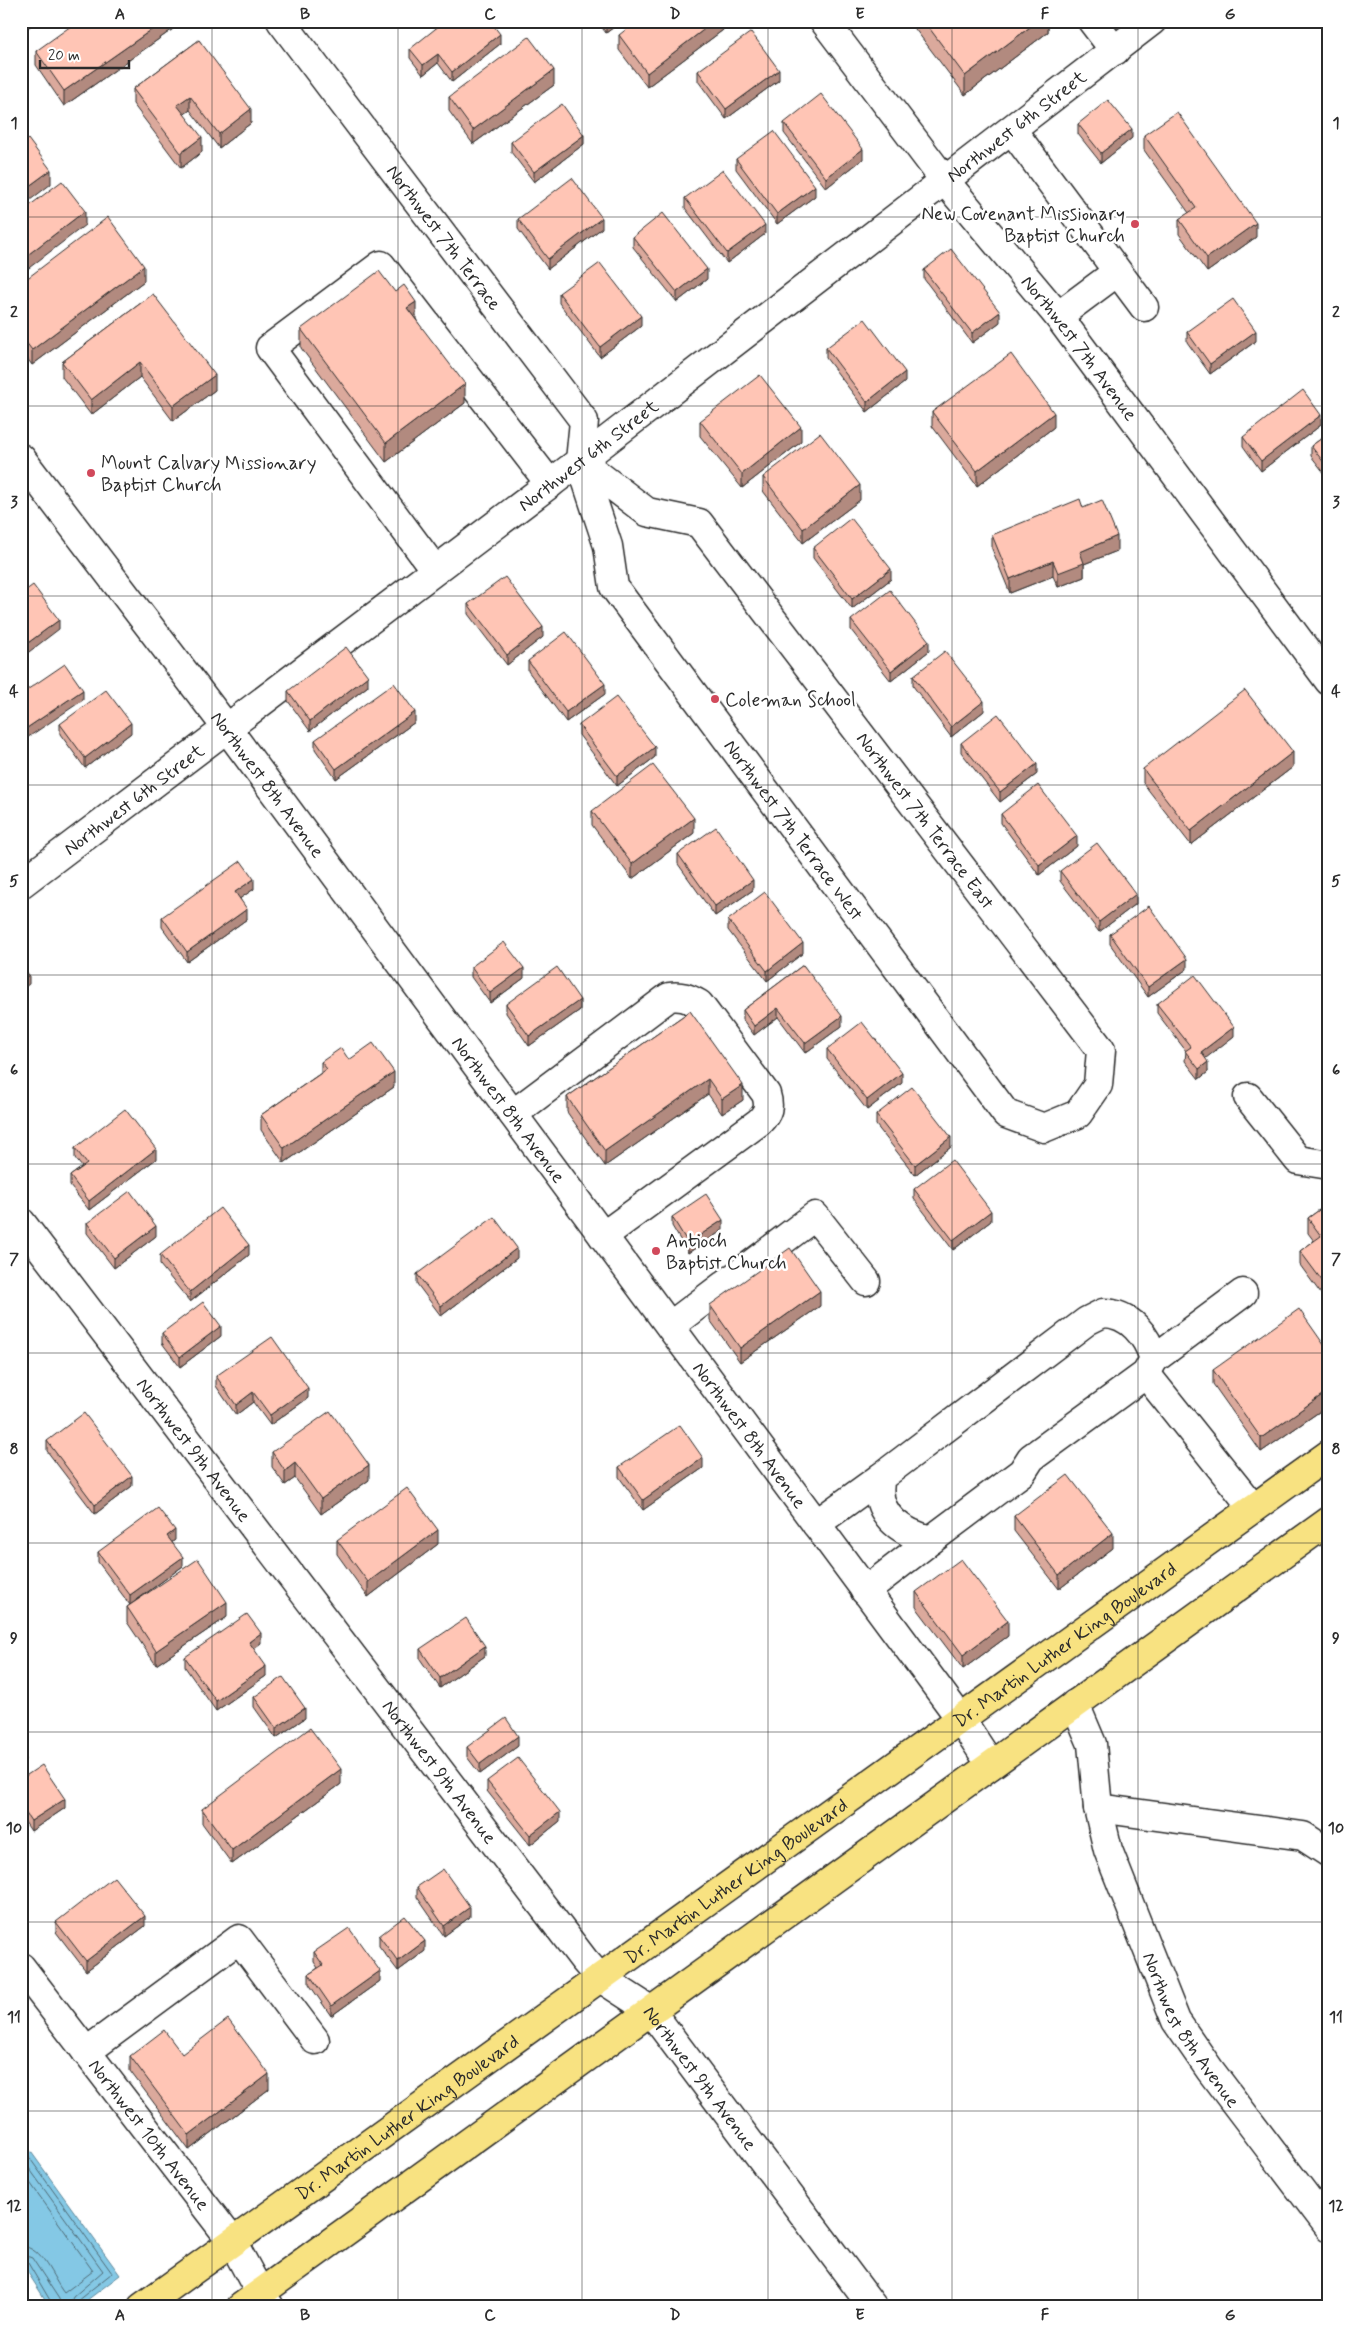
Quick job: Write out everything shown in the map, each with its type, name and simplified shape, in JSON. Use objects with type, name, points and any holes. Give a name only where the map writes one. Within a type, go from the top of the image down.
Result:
[{"type":"main road","name":"Dr. Martin Luther King Boulevard","points":[[142,2307],[1329,1454]]},
{"type":"main road","points":[[257,2302],[650,2010],[1329,1521]]},
{"type":"street","name":"Northwest 7th Terrace","points":[[281,21],[584,421],[580,461]]},
{"type":"street","name":"Northwest 7th Avenue","points":[[824,21],[945,181],[1058,316],[1329,681]]},
{"type":"street","points":[[1092,21],[1114,51]]},
{"type":"street","name":"Northwest 6th Street","points":[[21,884],[226,727],[550,484],[1152,21]]},
{"type":"street","points":[[1012,130],[1144,307]]},
{"type":"street","points":[[435,570],[270,348],[381,265],[550,484]]},
{"type":"street","points":[[1058,316],[1117,272]]},
{"type":"street","name":"Northwest 8th Avenue","points":[[21,458],[226,727],[866,1590],[960,1718],[990,1765]]},
{"type":"street","name":"Northwest 7th Terrace East","points":[[580,461],[647,512],[700,523],[1101,1050],[1098,1085],[1078,1114]]},
{"type":"street","name":"Northwest 7th Terrace West","points":[[580,461],[608,546],[614,587],[1006,1114],[1044,1128],[1078,1114]]},
{"type":"street","points":[[513,1114],[668,997],[678,996],[688,998],[699,1004],[766,1094],[769,1104],[766,1114],[759,1122],[603,1236]]},
{"type":"street","points":[[1248,1097],[1298,1160],[1329,1165]]},
{"type":"street","points":[[670,1326],[815,1216],[866,1281]]},
{"type":"street","name":"Northwest 9th Avenue","points":[[21,1222],[555,1923],[599,1977],[650,2010],[873,2307]]},
{"type":"street","points":[[866,1590],[1022,1472],[1031,1458],[1243,1293]]},
{"type":"street","points":[[816,1524],[881,1477],[984,1397],[1097,1315],[1113,1313],[1127,1320],[1142,1334],[1150,1367],[1253,1508]]},
{"type":"street","points":[[881,1477],[878,1486],[888,1517],[904,1531],[931,1540]]},
{"type":"street","name":"Northwest 8th Avenue","points":[[1075,1704],[1092,1744],[1098,1808],[1108,1850],[1176,2021],[1210,2070],[1329,2227]]},
{"type":"street","points":[[1098,1808],[1303,1836],[1329,1852]]},
{"type":"street","points":[[86,2052],[239,1939],[315,2040]]},
{"type":"street","name":"Northwest 10th Avenue","points":[[21,1967],[232,2241],[257,2302]]},
{"type":"water","points":[[21,2138],[120,2275],[78,2307],[50,2307],[21,2262]]},
{"type":"building","points":[[78,21],[164,21],[64,91],[36,51]]},
{"type":"building","points":[[445,21],[490,21],[500,34],[452,72],[438,54],[423,65],[410,49]]},
{"type":"building","points":[[637,21],[715,21],[647,73],[619,35]]},
{"type":"building","points":[[924,21],[1038,21],[965,76]]},
{"type":"building","points":[[751,32],[779,70],[726,109],[698,71]]},
{"type":"building","points":[[529,37],[554,70],[473,130],[449,97]]},
{"type":"building","points":[[199,40],[251,109],[219,134],[190,96],[177,105],[202,137],[181,153],[133,89]]},
{"type":"building","points":[[821,94],[863,149],[826,178],[784,123]]},
{"type":"building","points":[[1108,100],[1132,129],[1101,153],[1078,124]]},
{"type":"building","points":[[562,104],[584,135],[534,172],[511,142]]},
{"type":"building","points":[[1177,112],[1256,223],[1207,258],[1179,219],[1196,208],[1144,135]]},
{"type":"building","points":[[774,131],[815,186],[777,214],[736,159]]},
{"type":"building","points":[[28,139],[51,170],[21,192],[21,144]]},
{"type":"building","points":[[723,170],[765,225],[727,253],[685,198]]},
{"type":"building","points":[[572,178],[602,218],[548,259],[518,219]]},
{"type":"building","points":[[62,181],[85,211],[21,260],[21,212]]},
{"type":"building","points":[[663,213],[707,269],[677,292],[633,237]]},
{"type":"building","points":[[108,217],[144,266],[32,350],[21,336],[21,283]]},
{"type":"building","points":[[951,249],[1000,312],[972,333],[924,270]]},
{"type":"building","points":[[600,263],[641,316],[600,347],[559,293]]},
{"type":"building","points":[[379,271],[395,292],[404,285],[416,302],[407,308],[465,384],[386,443],[301,329]]},
{"type":"building","points":[[153,294],[215,375],[173,406],[140,362],[91,400],[62,362]]},
{"type":"building","points":[[1233,299],[1256,331],[1210,364],[1187,332]]},
{"type":"building","points":[[865,319],[905,372],[867,402],[826,348]]},
{"type":"building","points":[[1011,354],[1054,413],[977,471],[932,412]]},
{"type":"building","points":[[760,375],[801,427],[742,474],[700,421]]},
{"type":"building","points":[[1303,390],[1321,415],[1261,461],[1243,437]]},
{"type":"building","points":[[820,433],[860,485],[803,529],[763,477]]},
{"type":"building","points":[[1329,433],[1329,469],[1311,446]]},
{"type":"building","points":[[1080,499],[1083,508],[1102,500],[1117,536],[1080,552],[1084,563],[1058,573],[1053,561],[1010,579],[992,535]]},
{"type":"building","points":[[851,518],[891,569],[852,599],[813,548]]},
{"type":"building","points":[[505,577],[543,627],[507,655],[468,604]]},
{"type":"building","points":[[33,585],[59,620],[21,648],[21,594]]},
{"type":"building","points":[[890,590],[929,641],[891,671],[851,620]]},
{"type":"building","points":[[566,632],[605,684],[566,712],[528,661]]},
{"type":"building","points":[[346,647],[368,676],[310,721],[288,691]]},
{"type":"building","points":[[945,651],[984,701],[951,727],[913,676]]},
{"type":"building","points":[[65,664],[83,690],[21,732],[21,694]]},
{"type":"building","points":[[394,683],[415,712],[336,769],[315,740]]},
{"type":"building","points":[[106,690],[131,723],[85,758],[60,724]]},
{"type":"building","points":[[1245,690],[1293,752],[1191,831],[1143,769]]},
{"type":"building","points":[[616,697],[655,747],[617,776],[579,725]]},
{"type":"building","points":[[998,714],[1037,764],[1000,792],[961,743]]},
{"type":"building","points":[[653,765],[694,818],[632,864],[592,811]]},
{"type":"building","points":[[1038,785],[1077,836],[1039,865],[1001,814]]},
{"type":"building","points":[[716,827],[753,880],[715,906],[678,854]]},
{"type":"building","points":[[1097,843],[1136,894],[1099,922],[1060,871]]},
{"type":"building","points":[[241,861],[254,879],[235,892],[247,909],[187,952],[162,917]]},
{"type":"building","points":[[765,892],[803,943],[767,971],[728,920]]},
{"type":"building","points":[[1149,906],[1187,959],[1148,987],[1110,934]]},
{"type":"building","points":[[504,942],[524,968],[490,993],[471,967]]},
{"type":"building","points":[[21,965],[29,975],[21,980]]},
{"type":"building","points":[[803,965],[842,1016],[805,1043],[778,1008],[754,1026],[743,1010]]},
{"type":"building","points":[[557,967],[580,1000],[529,1036],[506,1004]]},
{"type":"building","points":[[1195,975],[1234,1027],[1201,1052],[1208,1062],[1199,1069],[1185,1051],[1191,1047],[1157,1004]]},
{"type":"building","points":[[690,1011],[743,1085],[722,1099],[708,1079],[605,1151],[567,1097]]},
{"type":"building","points":[[862,1022],[902,1073],[867,1100],[827,1049]]},
{"type":"building","points":[[373,1043],[394,1072],[284,1148],[261,1115],[327,1069],[321,1062],[341,1048],[349,1060]]},
{"type":"building","points":[[912,1087],[951,1137],[915,1165],[876,1115]]},
{"type":"building","points":[[125,1109],[156,1149],[89,1201],[70,1176],[87,1164],[75,1148]]},
{"type":"building","points":[[952,1160],[991,1211],[953,1240],[914,1189]]},
{"type":"building","points":[[130,1191],[156,1226],[114,1258],[87,1223]]},
{"type":"building","points":[[706,1194],[723,1220],[688,1243],[672,1217]]},
{"type":"building","points":[[1329,1203],[1329,1290],[1300,1251],[1321,1236],[1308,1218]]},
{"type":"building","points":[[220,1208],[249,1245],[190,1292],[160,1255]]},
{"type":"building","points":[[494,1217],[517,1248],[441,1306],[417,1274]]},
{"type":"building","points":[[790,1248],[820,1291],[740,1348],[710,1305]]},
{"type":"building","points":[[203,1302],[221,1326],[180,1357],[162,1333]]},
{"type":"building","points":[[1299,1309],[1329,1352],[1329,1370],[1325,1373],[1329,1378],[1329,1390],[1261,1438],[1213,1370]]},
{"type":"building","points":[[272,1337],[308,1388],[270,1415],[253,1392],[236,1405],[216,1376]]},
{"type":"building","points":[[330,1411],[369,1465],[321,1499],[295,1463],[285,1471],[272,1452]]},
{"type":"building","points":[[84,1413],[132,1476],[95,1505],[47,1441]]},
{"type":"building","points":[[680,1425],[703,1458],[643,1500],[619,1467]]},
{"type":"building","points":[[1068,1475],[1113,1533],[1059,1575],[1014,1516]]},
{"type":"building","points":[[407,1488],[438,1530],[368,1582],[337,1540]]},
{"type":"building","points":[[158,1508],[175,1530],[167,1536],[183,1557],[130,1595],[98,1552]]},
{"type":"building","points":[[198,1559],[227,1602],[156,1651],[127,1607]]},
{"type":"building","points":[[961,1559],[1008,1621],[963,1655],[916,1592]]},
{"type":"building","points":[[247,1614],[261,1633],[249,1642],[266,1666],[216,1701],[185,1657]]},
{"type":"building","points":[[466,1618],[485,1646],[440,1678],[420,1649]]},
{"type":"building","points":[[283,1677],[305,1708],[276,1728],[254,1697]]},
{"type":"building","points":[[506,1718],[518,1736],[480,1764],[467,1747]]},
{"type":"building","points":[[310,1728],[341,1769],[232,1850],[202,1809]]},
{"type":"building","points":[[21,1745],[25,1750],[21,1753]]},
{"type":"building","points":[[518,1758],[560,1812],[530,1835],[487,1781]]},
{"type":"building","points":[[42,1765],[65,1799],[31,1821],[21,1806],[21,1779]]},
{"type":"building","points":[[443,1869],[470,1907],[444,1926],[417,1887]]},
{"type":"building","points":[[114,1877],[145,1916],[86,1961],[56,1922]]},
{"type":"building","points":[[405,1916],[425,1941],[398,1961],[379,1936]]},
{"type":"building","points":[[349,1928],[380,1971],[331,2006],[309,1974],[323,1965],[314,1952]]},
{"type":"building","points":[[228,2019],[269,2074],[189,2135],[130,2056],[164,2030],[182,2054]]},
{"type":"place","name":"New Covenant Missionary Baptist Church","points":[[1135,224]]},
{"type":"place","name":"Mount Calvary Missionary Baptist Church","points":[[91,473]]},
{"type":"place","name":"Coleman School","points":[[715,699]]},
{"type":"place","name":"Antioch Baptist Church","points":[[656,1251]]}]
